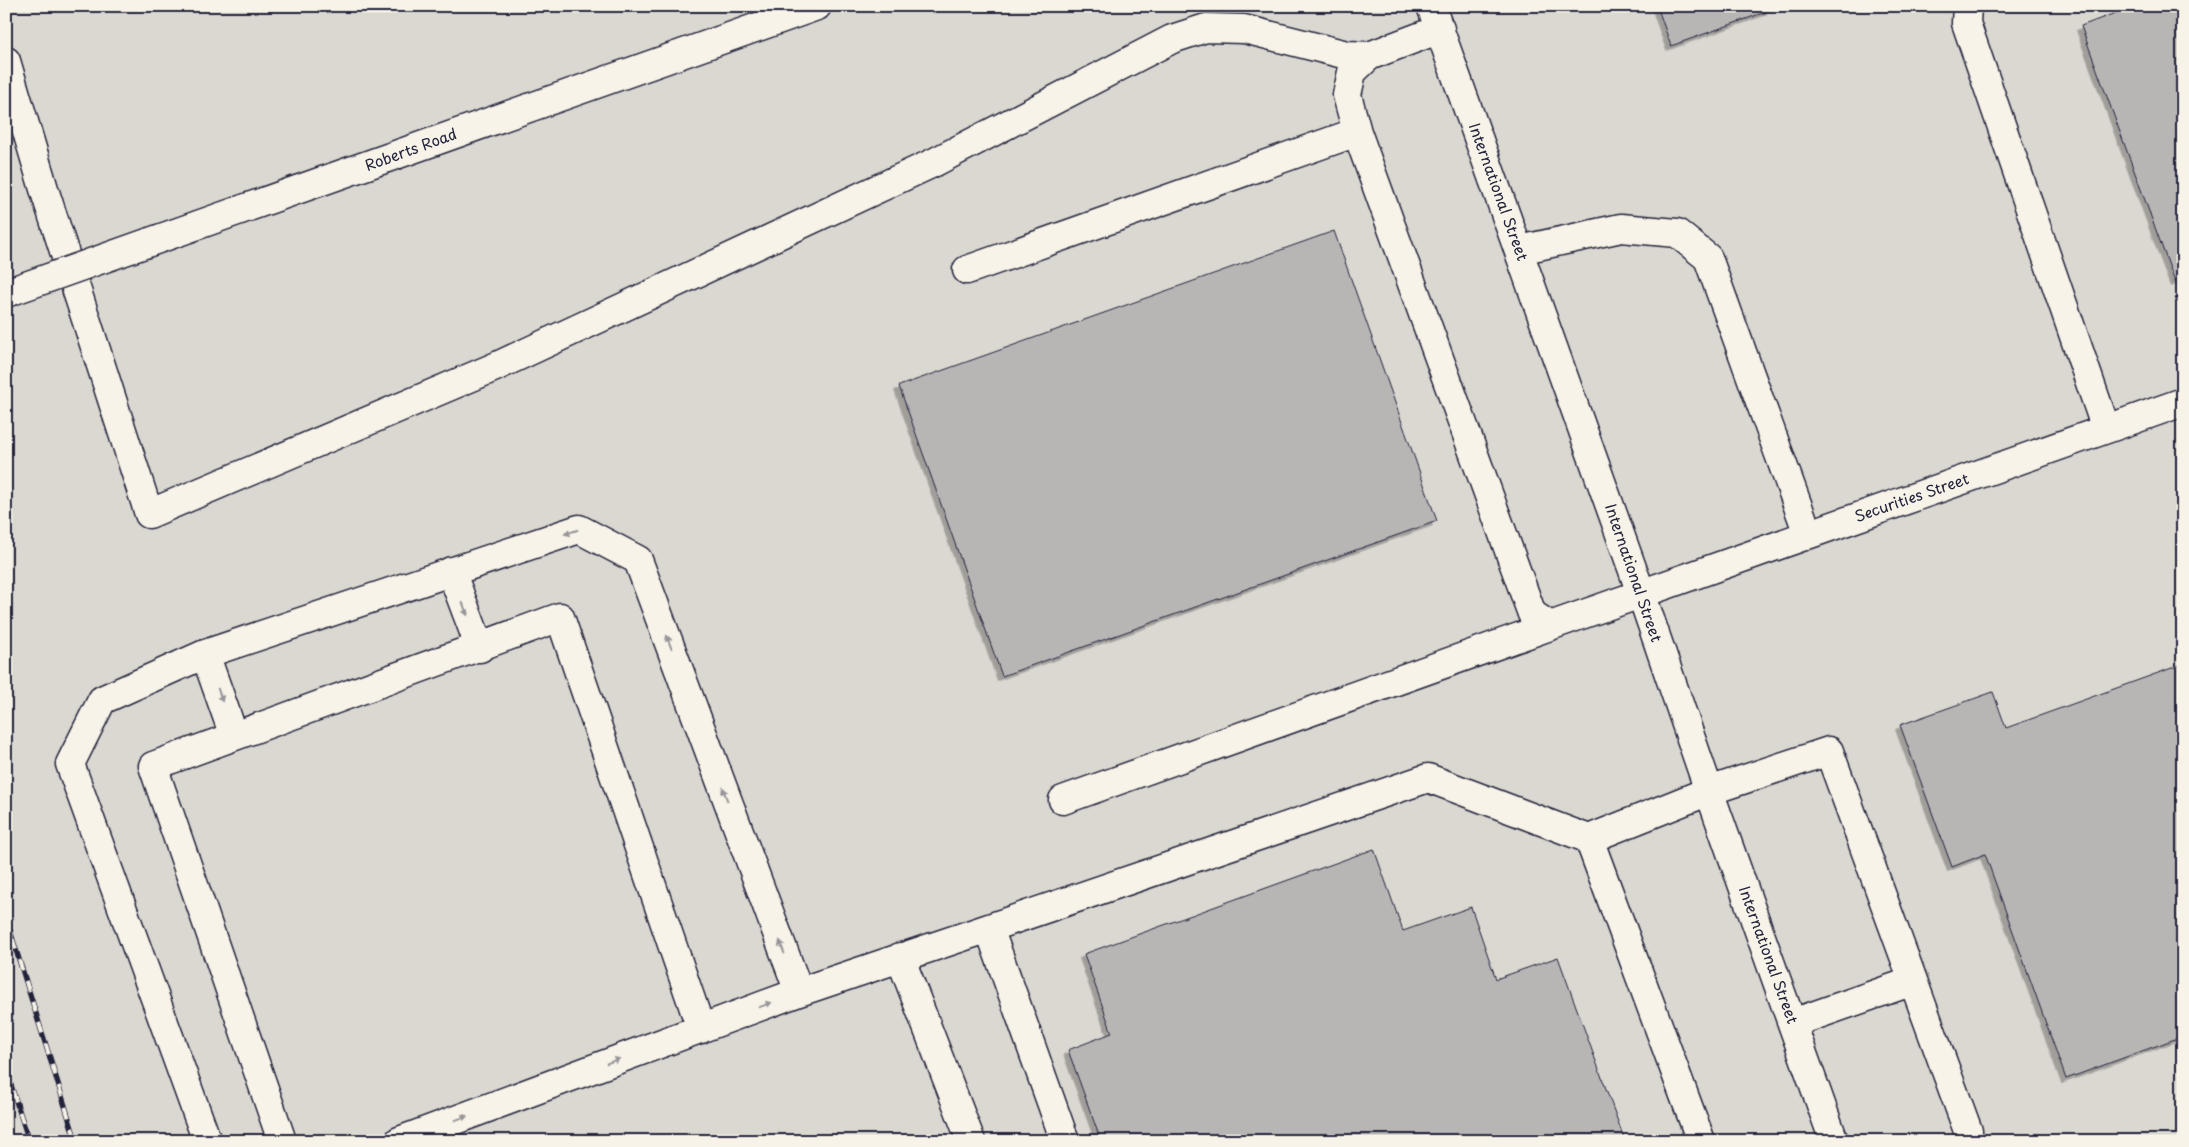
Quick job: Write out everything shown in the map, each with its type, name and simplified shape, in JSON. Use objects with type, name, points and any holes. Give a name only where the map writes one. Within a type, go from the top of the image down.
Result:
[{"type":"street","name":"Roberts Road","points":[[6,293],[817,6]]},
{"type":"street","points":[[1967,6],[1966,23],[2106,429]]},
{"type":"street","points":[[1436,18],[1369,56],[1352,72],[1347,95],[1356,132],[1532,614],[1550,626]]},
{"type":"street","name":"International Street","points":[[1436,18],[1641,593],[1708,791],[1834,1141]]},
{"type":"street","points":[[6,61],[44,189],[149,514],[495,367],[935,162],[1172,39],[1206,28],[1244,29],[1347,55],[1369,56]]},
{"type":"street","points":[[967,270],[1356,132]]},
{"type":"street","points":[[1519,250],[1621,228],[1677,234],[1708,258],[1808,534]]},
{"type":"street","name":"Securities Street","points":[[1063,800],[1641,593],[2183,402]]},
{"type":"street","points":[[207,1141],[70,764],[102,700],[205,654],[451,571],[580,530],[638,560],[798,992]]},
{"type":"street","points":[[451,571],[480,648]]},
{"type":"street","points":[[282,1141],[153,766],[480,648],[560,617],[701,1029]]},
{"type":"street","points":[[205,654],[234,736]]},
{"type":"street","points":[[399,1141],[798,992],[1428,778],[1589,839],[1708,791],[1829,751],[1968,1131]]},
{"type":"street","points":[[1589,839],[1701,1141]]},
{"type":"street","points":[[989,928],[1065,1141]]},
{"type":"street","points":[[900,957],[972,1141]]},
{"type":"street","points":[[1793,1023],[1913,981]]},
{"type":"shaded area","points":[[6,6],[2183,6],[2183,1141],[6,1141]]},
{"type":"building","points":[[1657,6],[1770,6],[1771,10],[1671,46]]},
{"type":"building","points":[[2134,6],[2183,6],[2183,279],[2175,282],[2081,26]]},
{"type":"building","points":[[1334,231],[1437,521],[1002,676],[899,386]]},
{"type":"building","points":[[2183,664],[2183,1036],[2066,1079],[1985,854],[1952,867],[1900,725],[1993,692],[2006,728]]},
{"type":"building","points":[[1374,849],[1403,931],[1471,907],[1496,979],[1558,957],[1625,1141],[1101,1141],[1068,1050],[1112,1033],[1084,954]]},
{"type":"railway","points":[[6,918],[76,1141]]},
{"type":"railway","points":[[6,1070],[29,1141]]}]
